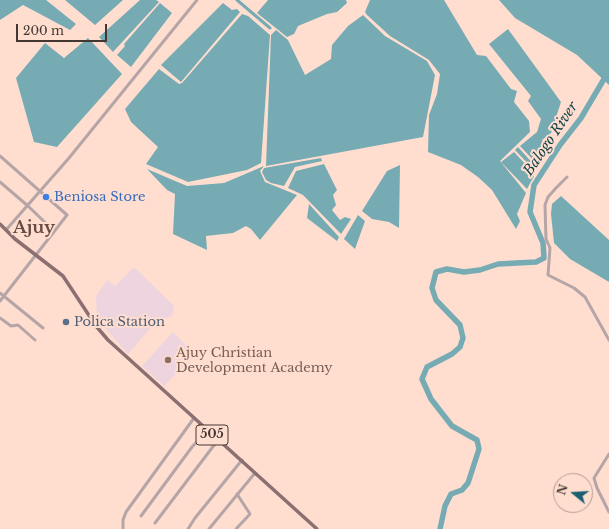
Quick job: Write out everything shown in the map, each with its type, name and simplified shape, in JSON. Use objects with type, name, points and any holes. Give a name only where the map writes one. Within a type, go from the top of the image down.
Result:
[{"type":"main road","name":"505","points":[[0,224],[63,276],[96,326],[108,340],[317,529]]},
{"type":"street","points":[[6,230],[40,192],[197,0]]},
{"type":"street","points":[[0,156],[67,215],[0,301]]},
{"type":"street","points":[[567,178],[556,188],[545,205],[546,239],[550,248],[548,275],[574,288],[585,297],[609,340]]},
{"type":"street","points":[[0,182],[28,206],[54,232]]},
{"type":"street","points":[[0,293],[3,297],[43,328]]},
{"type":"street","points":[[0,318],[11,326],[18,325],[35,340]]},
{"type":"street","points":[[123,529],[123,520],[126,512],[194,418]]},
{"type":"street","points":[[141,516],[192,447],[207,431]]},
{"type":"street","points":[[155,523],[218,440]]},
{"type":"street","points":[[609,454],[594,478],[597,488],[609,512]]},
{"type":"street","points":[[188,529],[195,518],[242,460]]},
{"type":"street","points":[[210,529],[255,473]]},
{"type":"street","points":[[236,529],[250,514],[237,494]]},
{"type":"shaded area","points":[[134,267],[174,306],[172,316],[156,322],[128,354],[106,329],[97,316],[96,296],[107,280],[115,286]]},
{"type":"shaded area","name":"Ajuy Christian Development Academy","points":[[173,332],[195,355],[164,386],[142,366]]},
{"type":"water","points":[[0,0],[46,0],[76,24],[70,30],[23,5],[0,20]]},
{"type":"water","points":[[65,0],[123,0],[95,25]]},
{"type":"water","points":[[140,0],[156,0],[159,2],[113,52],[99,37]]},
{"type":"water","points":[[268,0],[346,0],[347,3],[337,12],[327,14],[298,26],[294,34],[287,37],[257,13]]},
{"type":"water","points":[[370,0],[444,0],[477,55],[486,56],[511,89],[517,91],[514,102],[529,121],[530,132],[500,161],[526,193],[517,214],[520,221],[516,229],[492,190],[478,177],[461,165],[428,152],[429,115],[437,94],[440,74],[429,60],[390,36],[367,15],[365,12]]},
{"type":"water","points":[[499,0],[609,0],[609,85],[577,55],[515,18]]},
{"type":"water","points":[[160,3],[172,13],[131,67],[117,55],[125,46],[124,44]]},
{"type":"water","points":[[223,3],[232,10],[237,9],[240,12],[181,82],[161,65]]},
{"type":"water","points":[[242,14],[248,16],[270,35],[261,163],[247,170],[188,182],[146,164],[158,147],[131,122],[125,109],[159,69],[179,84],[182,83]]},
{"type":"water","points":[[363,15],[385,36],[427,61],[435,75],[423,137],[266,166],[271,35],[276,30],[288,40],[305,75],[331,59],[332,45],[348,26]]},
{"type":"water","points":[[508,29],[561,102],[551,133],[542,140],[544,147],[536,163],[520,146],[537,132],[541,119],[528,101],[531,96],[489,44]]},
{"type":"water","points":[[88,38],[122,74],[57,147],[34,142],[16,78],[45,43],[64,58]]},
{"type":"water","points":[[518,147],[536,167],[533,169],[515,150]]},
{"type":"water","points":[[514,152],[529,168],[527,171],[530,174],[532,173],[534,176],[527,189],[501,162]]},
{"type":"water","points":[[321,158],[322,161],[295,167],[284,186],[271,183],[266,180],[262,172],[264,168]]},
{"type":"water","points":[[324,164],[337,190],[333,195],[336,205],[332,210],[340,220],[345,217],[351,219],[341,234],[303,195],[288,188],[296,171]]},
{"type":"water","points":[[400,165],[399,228],[389,222],[372,219],[362,211],[387,171]]},
{"type":"water","points":[[264,166],[260,171],[265,182],[297,195],[260,240],[251,229],[246,226],[233,233],[206,236],[207,250],[173,234],[175,194],[167,190],[147,169],[187,186],[224,183]]},
{"type":"water","points":[[561,196],[609,240],[609,282],[570,259],[554,243],[551,214],[552,204]]},
{"type":"water","points":[[309,204],[339,237],[337,241],[307,218]]},
{"type":"water","points":[[358,215],[365,221],[355,249],[344,239]]},
{"type":"waterway","points":[[237,0],[270,28]]},
{"type":"waterway","name":"Balogo River","points":[[440,529],[445,506],[451,494],[462,490],[468,483],[479,449],[477,440],[452,426],[431,399],[422,379],[427,367],[452,354],[460,347],[463,338],[460,325],[436,300],[432,288],[436,272],[447,269],[464,272],[480,270],[498,264],[536,262],[544,258],[543,243],[530,212],[534,185],[560,145],[581,118],[604,79]]},
{"type":"place","name":"Beniosa Store","points":[[46,197]]},
{"type":"place","name":"Polica Station","points":[[66,322]]},
{"type":"place","name":"Ajuy Christian Development Academy","points":[[168,360]]},
{"type":"district","name":"Ajuy","points":[[34,228]]}]
